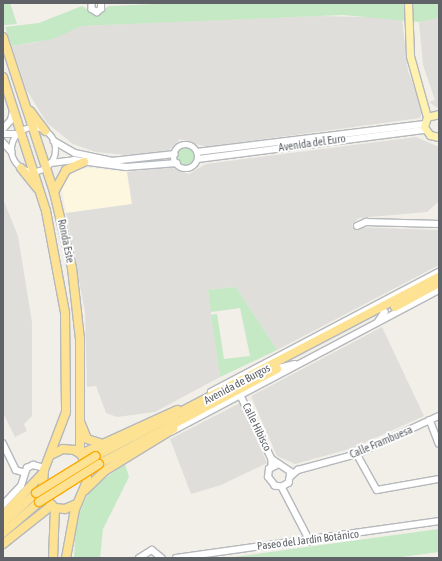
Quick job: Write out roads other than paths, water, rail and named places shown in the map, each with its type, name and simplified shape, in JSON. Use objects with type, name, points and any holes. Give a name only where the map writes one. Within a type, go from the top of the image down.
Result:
[{"type":"highway","name":"Ronda Este","points":[[3,37],[33,128],[49,166],[77,306],[81,453],[87,467],[84,491],[76,504],[66,558]]},
{"type":"highway","name":"Ronda Este","points":[[3,77],[40,192],[59,265],[68,347],[66,412],[53,454],[45,469],[3,515]]},
{"type":"highway","points":[[27,107],[45,131]]},
{"type":"highway","points":[[54,192],[66,170],[84,162]]},
{"type":"highway","points":[[21,168],[40,192]]},
{"type":"highway","name":"Avenida de Burgos","points":[[3,523],[36,493],[201,403],[238,390],[310,345],[380,308],[395,303],[437,280]]},
{"type":"highway","name":"Avenida de Burgos","points":[[3,533],[39,502],[98,460],[197,412],[279,368],[380,308]]},
{"type":"highway","points":[[53,454],[63,449],[81,453],[177,410],[201,403]]},
{"type":"highway","points":[[84,491],[106,470],[163,436],[197,412]]},
{"type":"highway","points":[[79,416],[87,438],[103,444]]},
{"type":"highway","points":[[45,469],[43,486],[53,507],[53,558]]},
{"type":"highway","points":[[3,544],[53,507],[65,509],[76,504]]},
{"type":"main road","points":[[409,4],[410,56],[429,118],[432,136],[439,137]]},
{"type":"street","points":[[89,4],[97,12],[103,4]]},
{"type":"street","points":[[3,129],[11,120],[14,108]]},
{"type":"street","name":"Avenida del Euro","points":[[197,152],[429,118]]},
{"type":"street","name":"Avenida del Euro","points":[[198,159],[429,118]]},
{"type":"street","points":[[3,134],[20,133],[33,128],[45,131],[54,140],[75,152],[112,161],[175,154],[186,145],[197,152],[198,159],[188,168],[177,164],[126,167],[84,162],[49,166],[34,172],[21,168],[12,152],[3,142]]},
{"type":"street","points":[[12,152],[20,133]]},
{"type":"street","points":[[49,166],[56,154],[54,140]]},
{"type":"street","points":[[175,154],[177,164]]},
{"type":"street","points":[[357,226],[366,222],[439,224]]},
{"type":"street","name":"Avenida de Burgos","points":[[177,410],[352,317],[380,308],[400,292],[437,280]]},
{"type":"street","name":"Avenida de Burgos","points":[[163,436],[238,390],[302,363],[439,290]]},
{"type":"street","points":[[400,292],[395,303],[406,308]]},
{"type":"street","points":[[378,322],[380,308]]},
{"type":"street","points":[[330,335],[352,317]]},
{"type":"street","points":[[284,353],[310,345]]},
{"type":"street","points":[[279,368],[302,363]]},
{"type":"street","points":[[238,390],[240,376]]},
{"type":"street","name":"Calle Hibisco","points":[[238,390],[272,459],[272,466]]},
{"type":"street","name":"Calle Frambuesa","points":[[291,476],[298,470],[357,454],[439,416]]},
{"type":"street","points":[[430,420],[439,442]]},
{"type":"street","points":[[3,443],[16,470],[24,473]]},
{"type":"street","points":[[357,454],[377,490],[439,480]]},
{"type":"street","name":"Calle Hibisco","points":[[272,459],[279,464]]},
{"type":"street","points":[[285,487],[291,476],[289,468],[279,464],[272,466],[269,480],[285,487],[310,541]]},
{"type":"street","points":[[3,505],[21,486],[24,473],[33,465],[45,469]]},
{"type":"street","name":"Calle Frambuesa","points":[[289,468],[298,470]]},
{"type":"street","name":"Paseo del Jardín Botánico","points":[[176,558],[310,541],[439,521]]},
{"type":"street","points":[[139,558],[148,550],[163,557]]}]
